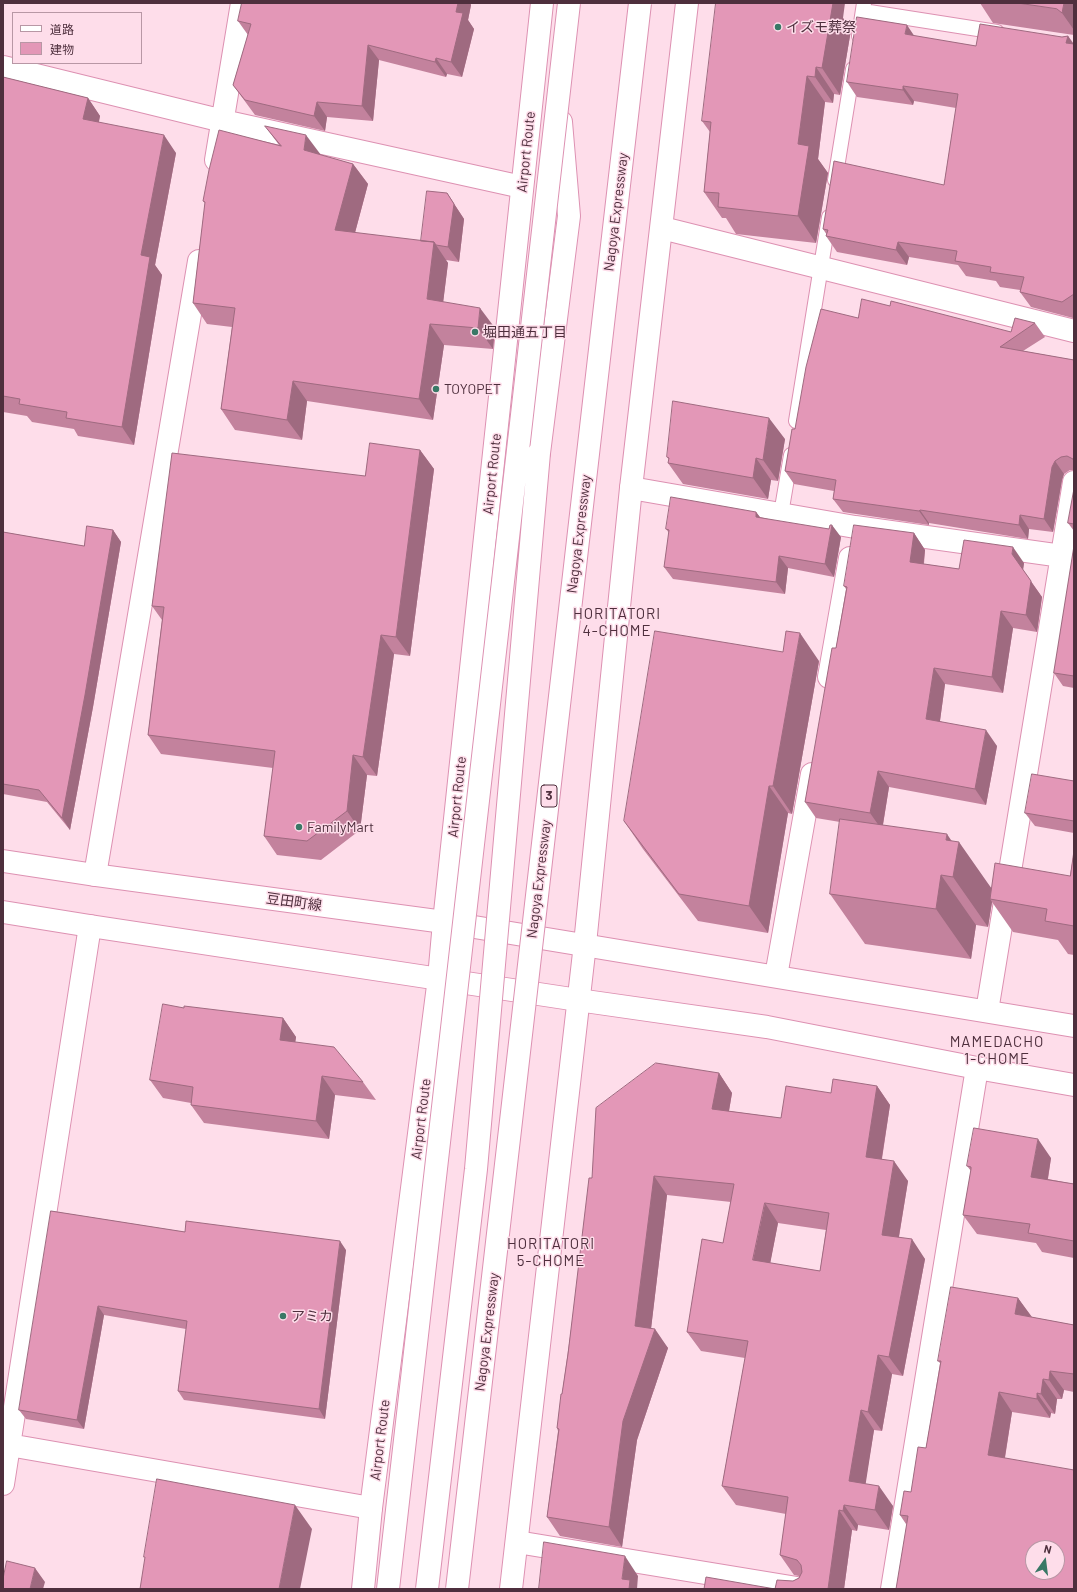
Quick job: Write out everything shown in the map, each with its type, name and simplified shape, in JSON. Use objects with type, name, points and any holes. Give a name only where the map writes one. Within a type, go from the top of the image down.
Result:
[{"type":"main road","points":[[214,176],[242,3]]},
{"type":"main road","name":"Airport Route","points":[[363,1589],[371,1508],[439,978],[542,3]]},
{"type":"main road","points":[[388,1589],[569,3]]},
{"type":"main road","name":"Nagoya Expressway","points":[[457,1589],[640,3]]},
{"type":"main road","points":[[511,1589],[585,944],[631,488],[687,3]]},
{"type":"main road","points":[[3,67],[223,121],[522,187]]},
{"type":"main road","points":[[427,1589],[476,1169],[539,453],[569,216],[558,94]]},
{"type":"main road","points":[[662,228],[1074,331]]},
{"type":"main road","points":[[95,875],[203,239]]},
{"type":"main road","points":[[987,1011],[1074,482]]},
{"type":"main road","points":[[631,488],[855,527],[1062,556]]},
{"type":"main road","points":[[825,700],[855,527]]},
{"type":"main road","points":[[776,976],[815,755]]},
{"type":"main road","name":"豆田町線","points":[[3,861],[95,875],[444,922],[585,944],[1074,1026]]},
{"type":"main road","points":[[3,912],[578,1000],[768,1027],[977,1068],[1074,1085]]},
{"type":"main road","points":[[3,1484],[90,926]]},
{"type":"main road","points":[[892,1589],[977,1068]]},
{"type":"main road","points":[[9,1444],[371,1508]]},
{"type":"main road","points":[[517,1542],[803,1589]]},
{"type":"lane","points":[[834,190],[864,7],[1011,34]]},
{"type":"lane","points":[[781,514],[831,206]]},
{"type":"building","points":[[242,3],[458,3],[456,12],[463,13],[451,62],[436,58],[435,62],[368,45],[362,106],[317,102],[314,116],[245,100],[233,85],[251,24],[238,21]]},
{"type":"building","points":[[716,3],[833,3],[822,68],[816,67],[815,77],[807,76],[798,144],[809,146],[798,216],[718,207],[719,193],[704,192],[711,122],[702,121]]},
{"type":"building","points":[[1018,3],[1064,3],[1062,13],[1057,9]]},
{"type":"building","points":[[857,17],[907,25],[905,34],[976,46],[980,24],[1062,37],[1068,36],[1066,43],[1074,44],[1074,294],[1062,302],[1020,292],[1024,277],[990,272],[991,267],[955,261],[957,251],[898,242],[896,250],[826,236],[828,230],[823,229],[834,161],[944,185],[958,94],[903,86],[903,90],[847,82]]},
{"type":"building","points":[[3,77],[88,98],[83,119],[164,135],[141,255],[150,257],[122,427],[66,418],[67,412],[19,404],[20,399],[3,396]]},
{"type":"building","points":[[265,126],[306,135],[304,150],[353,164],[335,230],[434,242],[427,299],[480,308],[478,328],[430,324],[419,399],[293,381],[287,420],[221,409],[235,308],[193,303],[205,202],[203,201],[219,130],[281,146]]},
{"type":"building","points":[[427,191],[447,193],[454,204],[448,247],[436,245],[434,242],[421,241]]},
{"type":"building","points":[[862,299],[890,306],[891,301],[1011,332],[1015,318],[1035,323],[1000,347],[1074,360],[1074,461],[1067,456],[1061,457],[1055,461],[1052,467],[1044,519],[1020,515],[1019,525],[833,499],[836,480],[785,471],[792,429],[795,429],[806,367],[821,309],[858,318]]},
{"type":"building","points":[[673,401],[769,418],[763,460],[756,458],[753,478],[668,463],[669,458],[667,457]]},
{"type":"building","points":[[370,443],[420,450],[396,637],[381,635],[363,757],[353,755],[347,811],[307,841],[264,836],[275,751],[148,735],[164,607],[152,606],[172,453],[365,476]]},
{"type":"building","points":[[1074,489],[1074,524],[1068,523]]},
{"type":"building","points":[[671,497],[756,512],[756,517],[829,529],[830,525],[832,525],[825,564],[779,556],[776,582],[664,567],[669,530],[666,529]]},
{"type":"building","points":[[854,525],[914,533],[910,562],[959,569],[964,540],[1013,547],[1012,554],[1031,581],[1026,615],[1001,611],[992,677],[934,668],[926,719],[986,730],[975,789],[878,771],[870,813],[805,802],[832,648],[836,648],[847,587],[844,586]]},
{"type":"building","points":[[87,526],[113,530],[85,695],[62,818],[39,790],[3,784],[3,532],[84,546]]},
{"type":"building","points":[[1074,546],[1074,676],[1054,673]]},
{"type":"building","points":[[655,631],[783,652],[786,631],[800,633],[773,786],[769,786],[749,906],[679,894],[624,821]]},
{"type":"building","points":[[1032,774],[1074,781],[1074,821],[1025,813]]},
{"type":"building","points":[[840,819],[947,834],[946,840],[959,842],[953,877],[941,875],[936,909],[830,894]]},
{"type":"building","points":[[1074,851],[1074,926],[1045,921],[1047,909],[990,899],[995,863],[1070,876]]},
{"type":"building","points":[[163,1004],[184,1008],[184,1006],[283,1018],[280,1040],[334,1047],[363,1082],[322,1076],[316,1121],[191,1105],[193,1087],[150,1080]]},
{"type":"building","points":[[656,1063],[719,1073],[712,1109],[781,1118],[786,1086],[831,1093],[833,1079],[877,1086],[866,1157],[894,1161],[882,1235],[912,1239],[889,1357],[878,1355],[868,1412],[861,1410],[849,1481],[879,1486],[875,1510],[844,1505],[843,1511],[839,1510],[828,1589],[775,1589],[777,1580],[793,1581],[799,1578],[802,1572],[801,1565],[797,1560],[780,1555],[788,1497],[722,1486],[748,1341],[687,1332],[702,1239],[723,1243],[734,1184],[654,1176],[635,1326],[655,1329],[623,1421],[609,1527],[547,1517],[559,1429],[557,1428],[561,1394],[568,1354],[589,1178],[592,1178],[596,1108]],"holes":[[[765,1203],[829,1213],[820,1271],[753,1260]]]},
{"type":"building","points":[[974,1128],[1038,1139],[1031,1177],[1074,1184],[1074,1241],[1028,1233],[1030,1224],[963,1215],[971,1169],[971,1167],[967,1166]]},
{"type":"building","points":[[51,1211],[185,1232],[186,1221],[340,1241],[319,1409],[178,1391],[187,1321],[98,1306],[77,1420],[19,1410]]},
{"type":"building","points":[[951,1287],[1018,1298],[1015,1314],[1074,1325],[1074,1374],[1050,1371],[1049,1380],[1043,1379],[1041,1394],[1037,1393],[1037,1399],[999,1392],[988,1455],[1074,1470],[1074,1589],[896,1589],[908,1516],[900,1515],[904,1491],[911,1492],[918,1447],[926,1448],[941,1361],[938,1361]]},
{"type":"building","points":[[157,1479],[295,1505],[279,1589],[140,1589]]},
{"type":"building","points":[[544,1542],[625,1556],[622,1579],[630,1580],[629,1589],[539,1589]]},
{"type":"building","points":[[7,1561],[35,1568],[30,1589],[3,1589],[3,1579]]},
{"type":"building","points":[[706,1577],[775,1589],[704,1589]]},
{"type":"place","name":"イズモ葬祭","points":[[778,27]]},
{"type":"place","name":"堀田通五丁目","points":[[475,332]]},
{"type":"place","name":"TOYOPET","points":[[436,389]]},
{"type":"place","name":"FamilyMart","points":[[299,827]]},
{"type":"place","name":"アミカ","points":[[283,1316]]},
{"type":"district","name":"HORITATORI 4-CHOME","points":[[617,622]]},
{"type":"district","name":"MAMEDACHO 1-CHOME","points":[[997,1050]]},
{"type":"district","name":"HORITATORI 5-CHOME","points":[[551,1252]]}]
